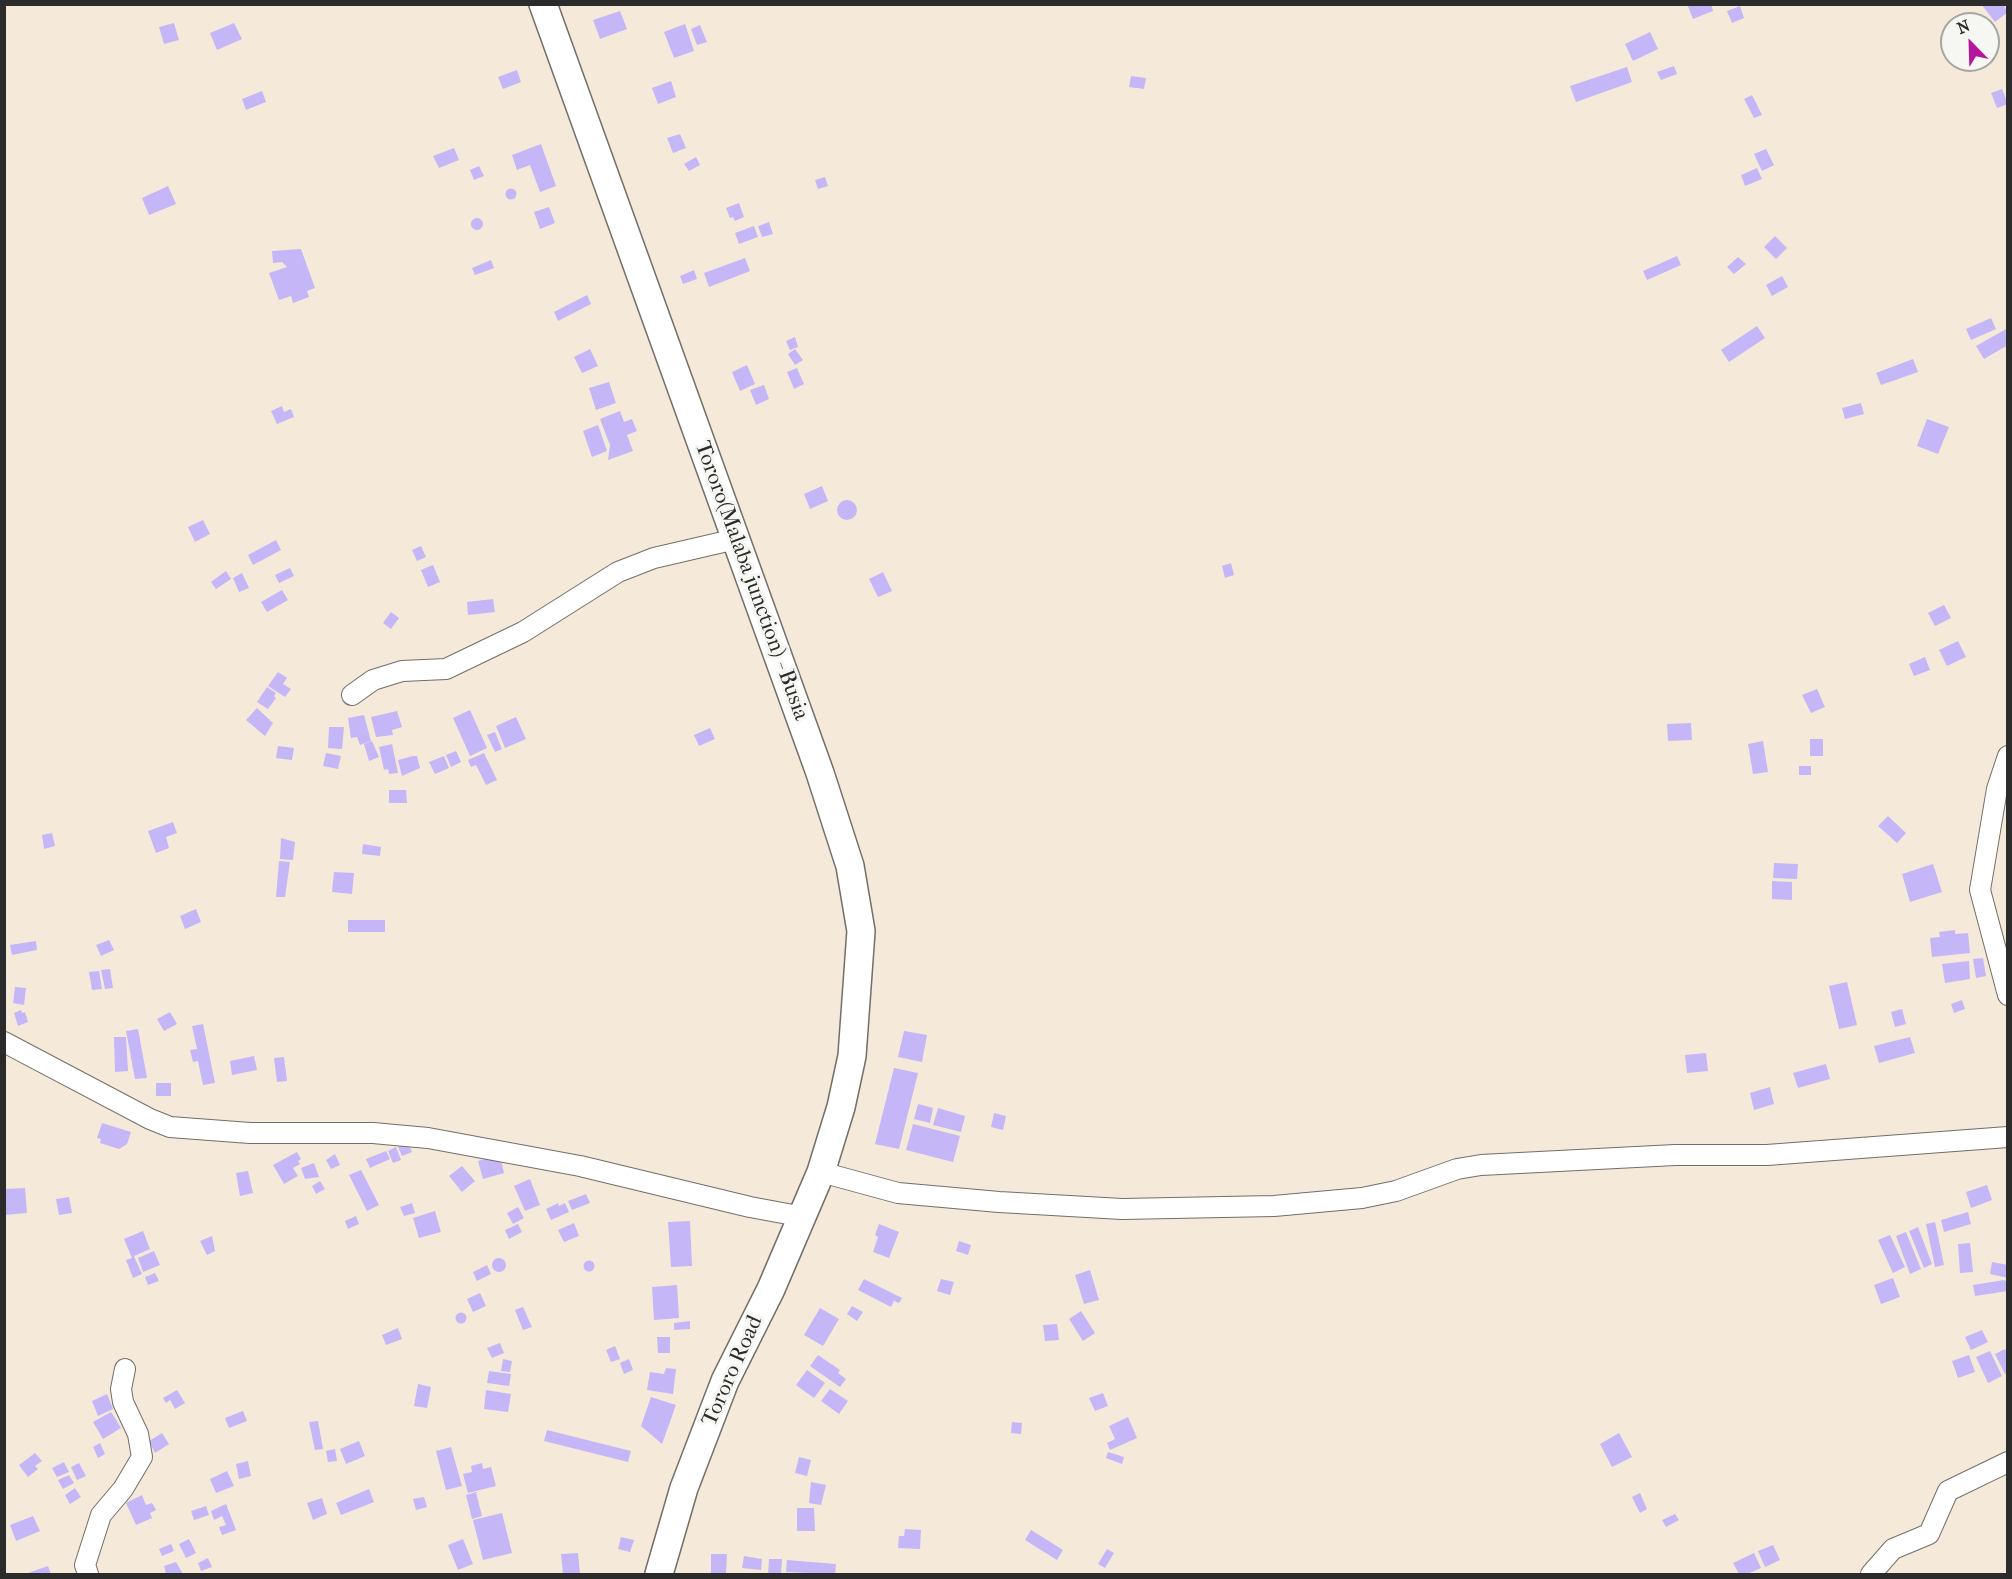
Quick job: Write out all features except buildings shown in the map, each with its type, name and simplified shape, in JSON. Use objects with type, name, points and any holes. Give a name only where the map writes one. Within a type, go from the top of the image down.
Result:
[{"type":"main road","name":"Tororo(Malaba junction) - Busia","points":[[543,4],[820,773],[846,856],[861,931],[852,1056],[841,1107],[821,1172]]},
{"type":"main road","name":"Tororo Road","points":[[659,1575],[684,1488],[724,1381],[804,1217],[821,1172]]},
{"type":"street","points":[[352,695],[373,680],[402,671],[446,669],[523,632],[618,572],[654,558],[736,539]]},
{"type":"street","points":[[2007,756],[1997,789],[1980,890],[2007,995]]},
{"type":"street","points":[[4,1042],[140,1114],[170,1127],[250,1133],[373,1133],[429,1138],[580,1166],[750,1207],[804,1217]]},
{"type":"street","points":[[821,1172],[898,1193],[999,1202],[1122,1209],[1274,1206],[1362,1198],[1396,1191],[1457,1169],[1481,1165],[1675,1155],[1767,1155],[2007,1137]]},
{"type":"street","points":[[88,1575],[85,1565],[102,1515],[123,1489],[142,1457],[138,1434],[123,1402],[121,1389],[125,1369]]},
{"type":"street","points":[[1871,1575],[1893,1549],[1929,1533],[1948,1491],[2007,1462]]}]
